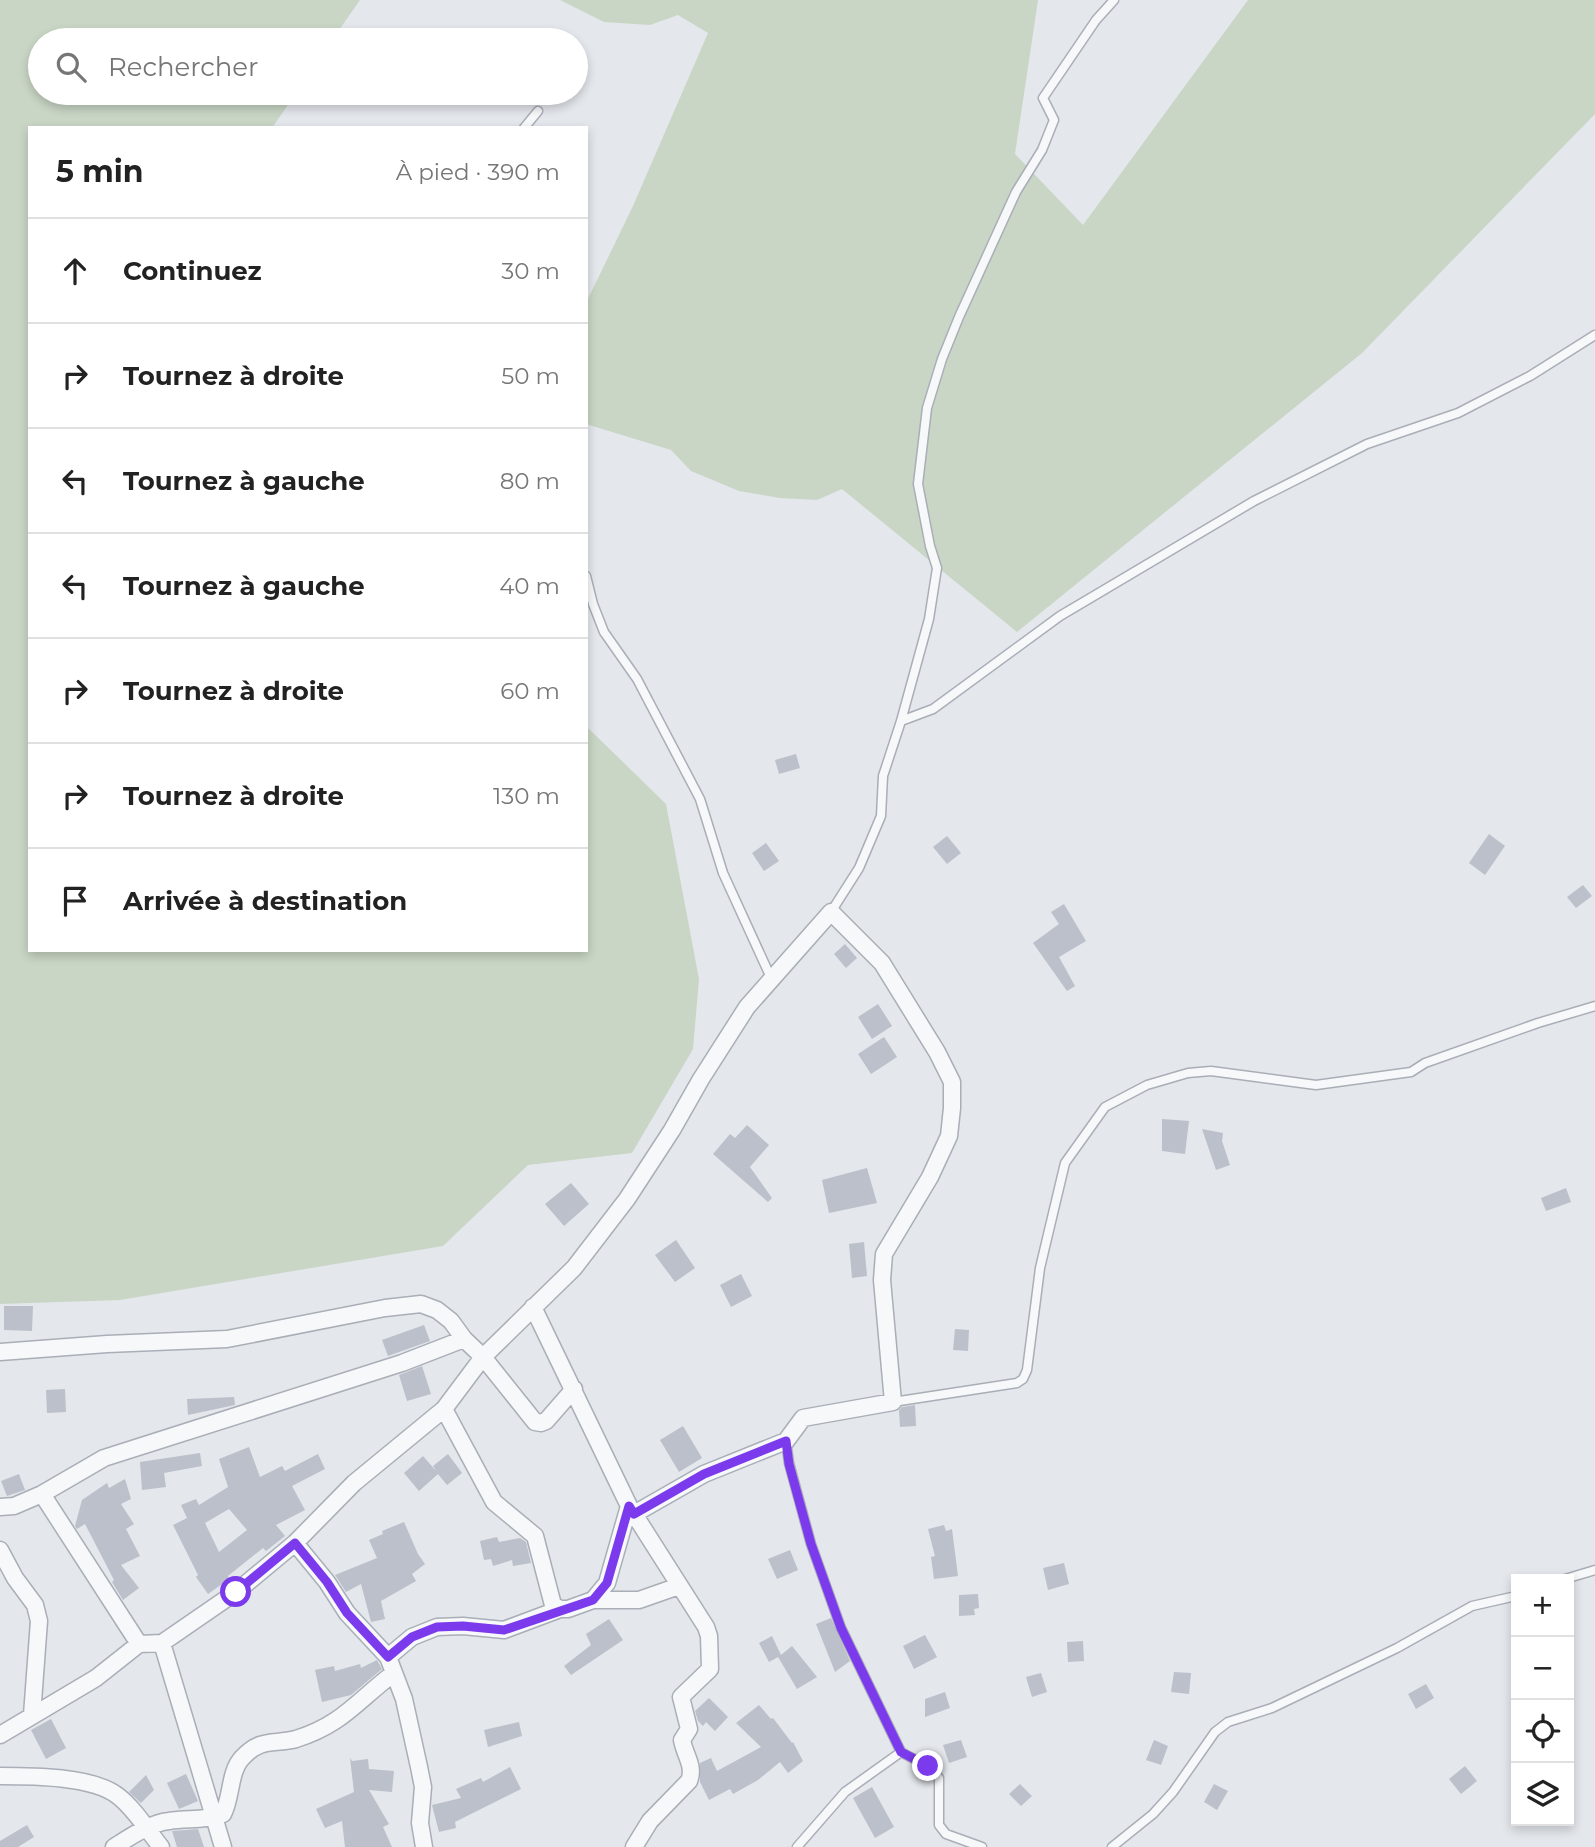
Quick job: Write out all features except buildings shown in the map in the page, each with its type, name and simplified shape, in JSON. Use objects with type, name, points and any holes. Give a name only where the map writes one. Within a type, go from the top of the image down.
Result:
[{"type":"street","points":[[0,1735],[96,1678],[139,1644],[162,1643],[236,1592],[295,1543],[354,1483],[444,1409],[483,1357],[574,1268],[626,1199],[672,1130],[747,1007],[831,912],[882,963],[937,1052],[951,1082],[949,1136],[930,1177],[884,1254],[883,1280],[892,1402],[803,1418],[786,1441],[704,1474],[632,1510],[607,1583],[593,1600]]},
{"type":"street","points":[[0,1352],[227,1339],[384,1308],[421,1304],[437,1310],[452,1321],[464,1339],[483,1357],[535,1422],[546,1422],[574,1389]]},
{"type":"street","points":[[533,1307],[632,1510],[706,1627],[711,1665],[708,1673],[681,1697],[689,1729],[682,1741],[692,1767],[689,1782],[650,1821],[634,1847]]},
{"type":"street","points":[[0,1507],[14,1506],[42,1494],[104,1458],[389,1367],[464,1339]]},
{"type":"street","points":[[444,1409],[494,1502],[535,1536],[553,1605],[560,1609]]},
{"type":"street","points":[[42,1494],[139,1644]]},
{"type":"street","points":[[295,1543],[327,1582],[347,1613],[388,1657],[404,1699],[422,1787],[420,1823],[424,1847]]},
{"type":"street","points":[[0,1550],[15,1578],[35,1605],[39,1621],[32,1715]]},
{"type":"street","points":[[388,1657],[412,1637],[437,1627],[463,1626],[504,1630],[593,1600],[639,1600],[679,1586]]},
{"type":"street","points":[[162,1643],[223,1847]]},
{"type":"street","points":[[114,1847],[168,1821],[223,1814],[240,1759],[256,1746],[298,1738],[339,1721],[394,1673]]},
{"type":"street","points":[[0,1776],[73,1779],[107,1790],[122,1799],[161,1847]]},
{"type":"lane","points":[[831,912],[859,868],[881,816],[883,775],[922,649],[937,568],[918,484],[927,408],[942,359],[958,317],[1016,192],[1042,150],[1054,120],[1043,98],[1096,20],[1114,0]]},
{"type":"lane","points":[[526,126],[538,111]]},
{"type":"lane","points":[[901,721],[933,709],[1060,616],[1254,501],[1367,444],[1458,413],[1530,376],[1595,335]]},
{"type":"lane","points":[[588,584],[604,632],[636,679],[700,799],[723,873],[772,979]]},
{"type":"lane","points":[[892,1402],[1017,1384],[1023,1379],[1027,1370],[1040,1268],[1065,1163],[1105,1107],[1147,1085],[1188,1073],[1211,1070],[1316,1085],[1411,1072],[1437,1059],[1595,1006]]},
{"type":"lane","points":[[786,1441],[789,1464],[811,1544],[841,1628],[901,1752],[928,1766],[939,1779],[939,1825],[946,1834],[982,1847]]},
{"type":"lane","points":[[1574,1576],[1595,1570]]},
{"type":"lane","points":[[1112,1847],[1153,1814],[1173,1792],[1215,1732],[1228,1722],[1272,1708],[1397,1648],[1472,1606],[1511,1597]]},
{"type":"lane","points":[[797,1847],[845,1792],[901,1752]]},
{"type":"green space","points":[[0,0],[360,0],[340,28],[28,28],[28,105],[288,105],[273,126],[28,126],[28,952],[588,952],[588,728],[666,804],[699,979],[693,1049],[632,1153],[528,1165],[443,1246],[120,1300],[0,1304]]},
{"type":"green space","points":[[560,0],[1038,0],[1015,154],[1083,225],[1248,0],[1595,0],[1595,114],[1362,353],[1017,632],[842,489],[817,500],[780,498],[739,491],[691,471],[671,450],[588,425],[588,299],[633,206],[708,33],[678,15],[650,25],[604,22]]},
{"type":"route","points":[[236,1592],[295,1543],[327,1582],[347,1613],[388,1657],[412,1637],[437,1627],[463,1626],[504,1630],[593,1600],[607,1583],[629,1506],[634,1514],[704,1474],[786,1441],[789,1464],[811,1544],[841,1628],[901,1752],[928,1766]]}]
